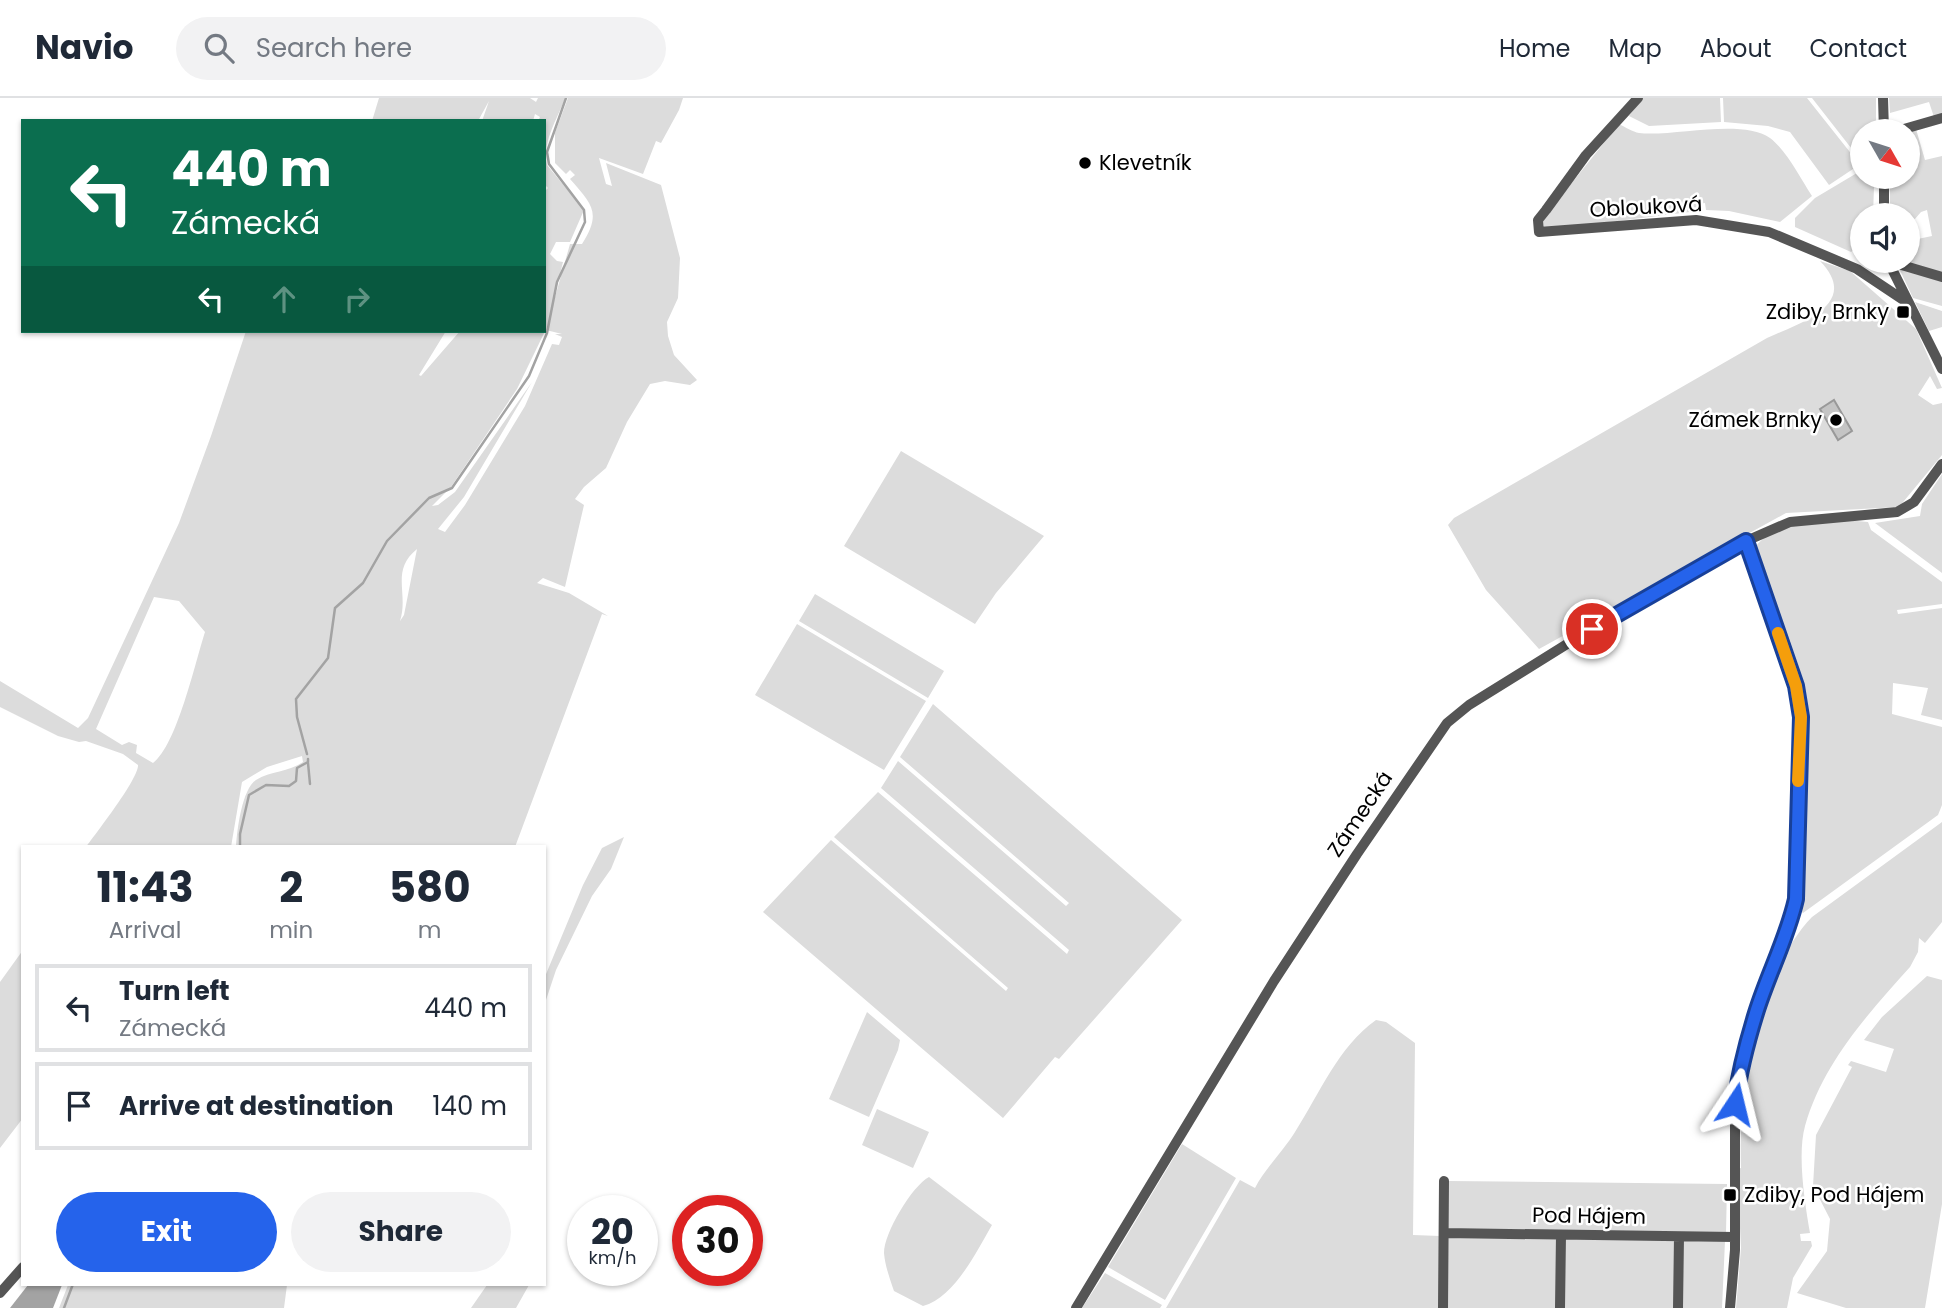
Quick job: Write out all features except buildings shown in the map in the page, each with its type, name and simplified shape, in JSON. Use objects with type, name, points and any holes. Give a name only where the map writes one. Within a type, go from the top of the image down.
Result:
[{"type":"street","name":"Oblouková","points":[[1638,98],[1587,155],[1538,220],[1539,232],[1696,220],[1769,232],[1857,269],[1908,303]]},
{"type":"street","points":[[1883,98],[1884,119]]},
{"type":"street","points":[[1920,124],[1942,118]]},
{"type":"street","points":[[1920,270],[1942,277]]},
{"type":"street","points":[[1894,273],[1942,369]]},
{"type":"street","name":"Zámecká","points":[[1076,1308],[1274,981],[1447,723],[1469,705],[1612,616],[1746,541],[1790,522],[1897,512],[1914,502],[1942,464]]},
{"type":"street","points":[[1730,1308],[1734,1237],[1735,1104],[1756,1012],[1789,927],[1796,899],[1801,746],[1801,717],[1796,686],[1746,541]]},
{"type":"street","points":[[1443,1308],[1444,1181]]},
{"type":"street","name":"Pod Hájem","points":[[1444,1233],[1734,1237]]},
{"type":"street","points":[[1560,1308],[1562,1235]]},
{"type":"street","points":[[1678,1308],[1679,1237]]},
{"type":"street","points":[[0,1293],[21,1269]]},
{"type":"shaded area","points":[[379,98],[530,98],[536,102],[538,98],[565,98],[546,148],[546,119],[539,119],[535,114],[534,119],[483,119],[489,101],[479,119],[373,119]]},
{"type":"shaded area","points":[[568,98],[683,98],[661,143],[656,141],[643,174],[599,158],[606,184],[612,186],[606,163],[661,185],[680,258],[678,298],[667,322],[668,336],[674,355],[697,380],[690,385],[665,381],[650,384],[627,422],[606,468],[584,487],[575,499],[584,505],[565,587],[543,578],[537,583],[569,593],[608,616],[602,614],[516,845],[236,845],[241,810],[251,785],[261,777],[298,765],[303,762],[302,756],[267,767],[242,782],[231,845],[88,845],[125,793],[138,765],[123,754],[86,741],[79,742],[58,736],[0,707],[0,681],[78,728],[88,718],[179,523],[245,333],[445,333],[419,375],[421,376],[458,333],[544,333],[517,389],[451,487],[432,506],[438,505],[455,492],[532,382],[464,497],[438,529],[445,532],[465,505],[525,406],[552,344],[559,345],[562,337],[555,334],[562,334],[546,330],[546,157],[547,165],[584,210],[570,242],[556,242],[550,254],[557,261],[563,262],[548,322],[570,244],[582,244],[593,216],[589,202],[570,179],[575,175],[570,170],[566,174],[555,163],[555,133]],"holes":[[[417,549],[404,615],[400,621],[403,601],[402,574],[409,557]],[[154,597],[179,601],[205,632],[177,722],[162,753],[153,763],[136,753],[137,745],[129,742],[122,745],[96,729]]]},
{"type":"shaded area","points":[[1642,98],[1720,98],[1721,122],[1649,126],[1629,116]]},
{"type":"shaded area","points":[[1723,98],[1807,98],[1850,152],[1850,171],[1829,185],[1790,132],[1768,126],[1724,122]]},
{"type":"shaded area","points":[[1812,98],[1876,98],[1876,119],[1850,119],[1850,147]]},
{"type":"shaded area","points":[[1889,98],[1942,98],[1942,115],[1934,117],[1929,102],[1890,113]]},
{"type":"shaded area","points":[[1619,124],[1632,131],[1653,134],[1725,129],[1758,132],[1770,138],[1782,150],[1812,196],[1780,222],[1729,211],[1706,210],[1705,203],[1698,204],[1698,211],[1544,230],[1543,219]]},
{"type":"shaded area","points":[[1920,143],[1925,160],[1942,156],[1942,273],[1920,266],[1920,238],[1932,236],[1927,210],[1920,213],[1920,203],[1890,203],[1890,189],[1920,189]]},
{"type":"shaded area","points":[[1850,177],[1850,189],[1874,189],[1873,203],[1850,203],[1850,252],[1795,227],[1795,218],[1815,198]]},
{"type":"shaded area","points":[[1820,261],[1850,271],[1916,329],[1942,388],[1937,389],[1930,376],[1918,395],[1933,405],[1942,403],[1942,455],[1899,507],[1786,513],[1539,649],[1486,590],[1448,525],[1454,518],[1767,338],[1822,310],[1834,289],[1831,276]]},
{"type":"shaded area","points":[[1901,273],[1920,273],[1942,280],[1942,306],[1913,298]]},
{"type":"shaded area","points":[[1915,302],[1942,311],[1942,327],[1929,331]]},
{"type":"shaded area","points":[[901,451],[1044,536],[996,593],[975,624],[844,546]]},
{"type":"shaded area","points":[[1942,474],[1942,573],[1875,523],[1920,516],[1922,504]]},
{"type":"shaded area","points":[[1835,519],[1868,522],[1871,530],[1942,582],[1942,604],[1897,610],[1898,614],[1942,608],[1942,720],[1921,715],[1928,688],[1893,683],[1892,714],[1942,727],[1942,805],[1938,815],[1803,913],[1798,908],[1801,777],[1807,732],[1805,700],[1799,673],[1754,549],[1770,534],[1780,530]]},
{"type":"shaded area","points":[[815,594],[944,671],[928,698],[799,621]]},
{"type":"shaded area","points":[[797,624],[926,701],[884,770],[755,695]]},
{"type":"shaded area","points":[[933,704],[1182,920],[1059,1059],[1055,1057],[1003,1118],[763,912],[831,840],[1006,991],[1008,988],[834,837],[878,792],[1067,954],[1069,950],[881,788],[898,761],[1066,906],[1069,903],[900,757]]},
{"type":"shaded area","points":[[1942,822],[1942,922],[1925,943],[1919,938],[1918,952],[1910,967],[1848,1041],[1823,1081],[1805,1126],[1802,1165],[1810,1233],[1800,1234],[1801,1241],[1811,1241],[1812,1246],[1793,1278],[1787,1308],[1736,1308],[1741,1248],[1737,1169],[1741,1168],[1743,1105],[1755,1035],[1778,969],[1793,941],[1812,917]]},
{"type":"shaded area","points":[[624,837],[611,869],[592,896],[556,970],[546,1000],[546,974],[583,885],[602,848]]},
{"type":"shaded area","points":[[21,953],[21,1121],[0,1148],[0,982]]},
{"type":"shaded area","points":[[1927,976],[1942,980],[1942,1204],[1925,1308],[1846,1308],[1797,1293],[1827,1251],[1830,1219],[1813,1186],[1816,1135],[1852,1067],[1848,1065],[1851,1061],[1886,1072],[1894,1049],[1864,1040],[1882,1017]]},
{"type":"shaded area","points":[[867,1012],[900,1040],[869,1117],[829,1099]]},
{"type":"shaded area","points":[[1376,1020],[1386,1022],[1415,1043],[1413,1235],[1440,1236],[1439,1308],[1166,1308],[1240,1180],[1255,1188],[1295,1132],[1340,1057]]},
{"type":"shaded area","points":[[877,1109],[929,1132],[913,1168],[862,1145]]},
{"type":"shaded area","points":[[1182,1144],[1236,1178],[1165,1300],[1108,1267]]},
{"type":"shaded area","points":[[929,1177],[992,1225],[972,1260],[954,1284],[945,1294],[923,1306],[894,1291],[884,1253],[885,1244],[900,1211],[915,1190]]},
{"type":"shaded area","points":[[1448,1181],[1727,1184],[1726,1233],[1448,1229]]},
{"type":"shaded area","points":[[1448,1238],[1558,1239],[1557,1308],[1447,1308]]},
{"type":"shaded area","points":[[1565,1239],[1675,1240],[1674,1308],[1565,1308]]},
{"type":"shaded area","points":[[1683,1240],[1725,1241],[1722,1308],[1682,1308]]},
{"type":"shaded area","points":[[1105,1273],[1162,1305],[1160,1308],[1082,1308]]},
{"type":"shaded area","points":[[27,1286],[62,1286],[53,1308],[10,1308]]},
{"type":"shaded area","points":[[67,1286],[287,1286],[284,1308],[59,1308]]},
{"type":"shaded area","points":[[487,1286],[528,1286],[516,1308],[471,1308]]},
{"type":"waterway","points":[[307,754],[297,717],[296,699],[328,658],[335,608],[363,583],[387,541],[429,498],[452,488],[529,376],[547,333],[557,282],[585,222],[584,210],[549,164],[547,152],[566,98]]},
{"type":"waterway","points":[[240,845],[249,795],[266,785],[289,786],[296,781],[297,768],[308,762],[308,759]]},
{"type":"waterway","points":[[308,763],[310,784]]},
{"type":"waterway","points":[[64,1308],[72,1286]]},
{"type":"slow traffic","points":[[1778,633],[1796,686],[1801,717],[1798,781]]},
{"type":"place","name":"Klevetník","points":[[1085,163]]},
{"type":"place","name":"Zdiby, Brnky","points":[[1903,312]]},
{"type":"place","name":"Zámek Brnky","points":[[1836,420]]},
{"type":"place","name":"Zdiby, Pod Hájem","points":[[1730,1195]]},
{"type":"route","points":[[1592,629],[1746,541],[1796,686],[1801,717],[1801,746],[1796,899],[1789,927],[1756,1012],[1735,1104]]}]
